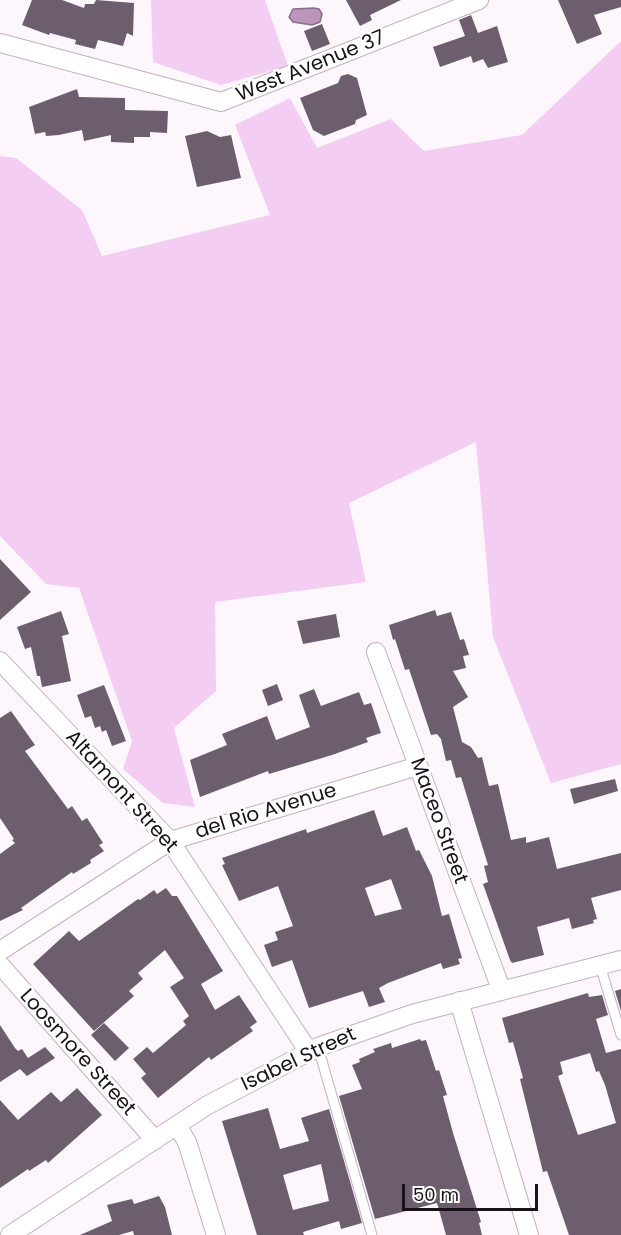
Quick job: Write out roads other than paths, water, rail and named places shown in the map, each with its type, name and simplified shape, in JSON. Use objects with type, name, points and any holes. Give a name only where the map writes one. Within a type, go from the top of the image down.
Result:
[{"type":"street","name":"West Avenue 37","points":[[0,43],[221,102],[479,0]]},
{"type":"street","name":"Maceo Street","points":[[376,652],[501,989]]},
{"type":"street","name":"Altamont Street","points":[[0,662],[170,841],[314,1049]]},
{"type":"street","name":"del Rio Avenue","points":[[0,951],[170,841],[418,766]]},
{"type":"street","name":"Isabel Street","points":[[10,1235],[177,1125],[244,1084],[314,1049],[369,1028],[459,1001],[621,960]]},
{"type":"street","name":"Loosmore Street","points":[[0,965],[155,1140]]},
{"type":"street","points":[[459,1001],[529,1235]]},
{"type":"street","points":[[177,1125],[187,1142],[216,1235]]},
{"type":"lane","points":[[600,965],[621,1035]]},
{"type":"lane","points":[[314,1049],[372,1235]]}]
